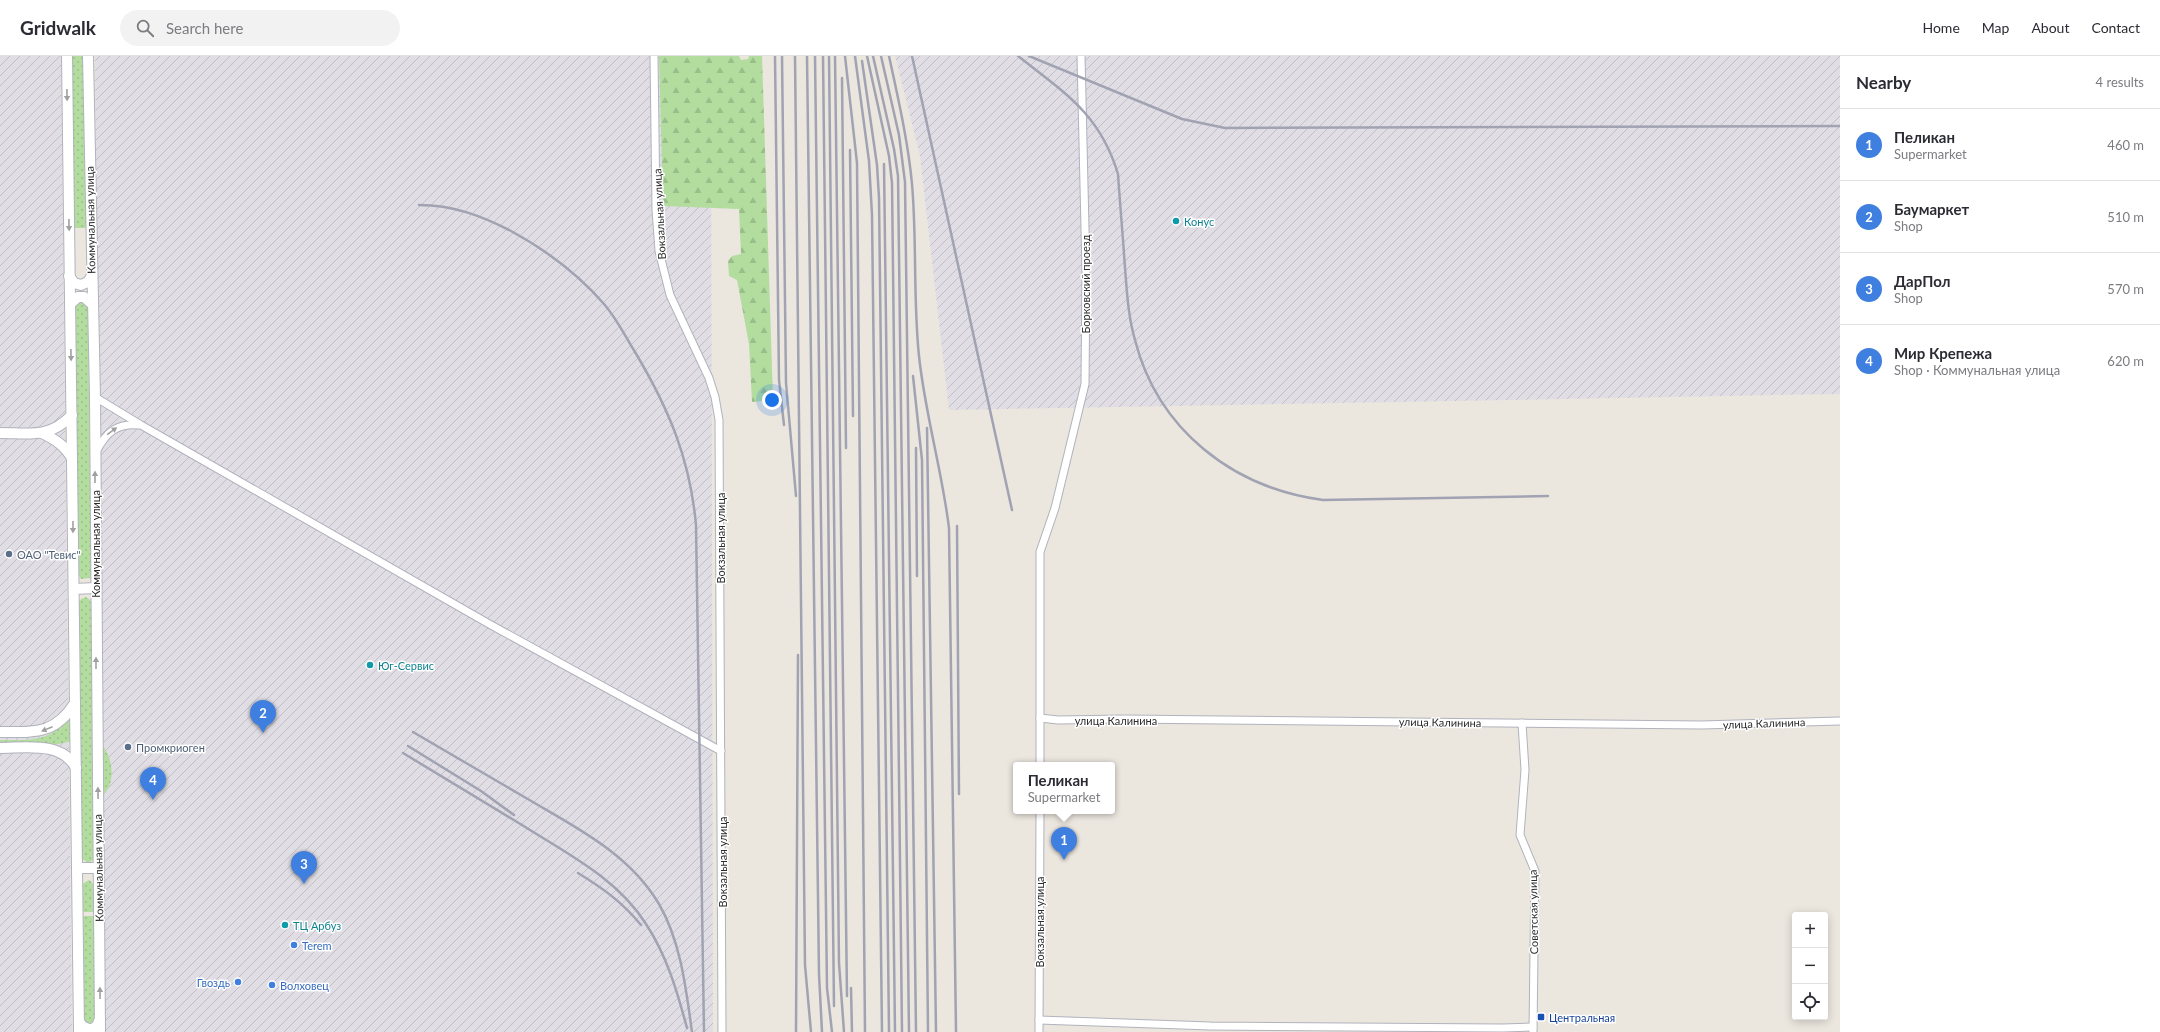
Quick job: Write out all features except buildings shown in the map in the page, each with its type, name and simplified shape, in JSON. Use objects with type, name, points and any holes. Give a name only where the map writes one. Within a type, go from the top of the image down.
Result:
[{"type":"main road","name":"Коммунальная улица","points":[[67,56],[79,1032]]},
{"type":"main road","name":"Коммунальная улица","points":[[88,56],[91,278],[95,397],[100,1032]]},
{"type":"main road","points":[[69,276],[74,283],[81,285],[88,282],[91,278]]},
{"type":"main road","points":[[70,304],[78,297],[84,297],[92,304]]},
{"type":"main road","points":[[0,433],[42,433],[57,430],[72,415]]},
{"type":"main road","points":[[42,433],[62,445],[73,460]]},
{"type":"main road","points":[[74,589],[96,588]]},
{"type":"main road","points":[[0,732],[40,732],[48,729],[65,717],[75,703]]},
{"type":"main road","points":[[0,748],[51,749],[68,757],[76,768]]},
{"type":"main road","points":[[77,868],[98,868]]},
{"type":"main road","points":[[79,1021],[82,1026],[91,1030],[97,1026],[100,1019]]},
{"type":"street","name":"Вокзальная улица","points":[[654,56],[656,210],[659,252],[670,295],[709,378],[715,397],[718,420],[722,1032]]},
{"type":"street","name":"Борковский проезд","points":[[1040,718],[1040,552],[1055,508],[1085,384],[1086,272],[1081,56]]},
{"type":"street","points":[[95,397],[141,425],[491,625],[721,751]]},
{"type":"street","points":[[95,456],[102,440],[115,428],[130,424],[141,425]]},
{"type":"street","points":[[1040,718],[1040,762]]},
{"type":"street","name":"улица Калинина","points":[[1040,718],[1058,720],[1124,719],[1702,725],[1840,721]]},
{"type":"street","name":"Советская улица","points":[[1522,723],[1525,770],[1520,835],[1535,871],[1533,1029]]},
{"type":"street","name":"Вокзальная улица","points":[[1039,1032],[1040,814]]},
{"type":"street","points":[[1039,1020],[1211,1029],[1533,1029]]},
{"type":"shaded area","points":[[0,56],[61,56],[72,1032],[0,1032]]},
{"type":"shaded area","points":[[95,56],[711,56],[713,1032],[103,1032]]},
{"type":"shaded area","points":[[895,56],[1840,56],[1840,394],[949,410],[920,156]]},
{"type":"green space","points":[[71,56],[85,56],[86,228],[73,228]]},
{"type":"green space","points":[[659,56],[739,56],[741,60],[748,59],[749,56],[762,56],[773,400],[752,402],[749,344],[737,280],[729,276],[728,261],[732,256],[741,254],[739,209],[663,206]]},
{"type":"green space","points":[[82,301],[88,307],[91,574],[90,578],[81,579],[78,574],[74,304]]},
{"type":"green space","points":[[86,597],[90,600],[92,606],[94,859],[89,863],[82,859],[78,604],[81,599]]},
{"type":"green space","points":[[71,718],[72,741],[54,745],[0,746],[0,740],[21,740],[47,736],[63,726]]},
{"type":"green space","points":[[103,746],[109,757],[112,771],[110,784],[103,795]]},
{"type":"green space","points":[[89,880],[92,882],[95,890],[95,912],[81,912],[82,884]]},
{"type":"green space","points":[[81,916],[95,916],[96,1020],[93,1026],[83,1023]]},
{"type":"railway","points":[[775,56],[779,380],[784,425]]},
{"type":"railway","points":[[782,56],[786,383],[796,496]]},
{"type":"railway","points":[[795,56],[805,965],[811,1032]]},
{"type":"railway","points":[[807,56],[819,974],[822,1032]]},
{"type":"railway","points":[[815,56],[827,988],[832,1032]]},
{"type":"railway","points":[[823,56],[834,1006]]},
{"type":"railway","points":[[829,56],[839,963],[844,1032]]},
{"type":"railway","points":[[835,56],[847,996]]},
{"type":"railway","points":[[845,56],[857,163],[865,1032]]},
{"type":"railway","points":[[855,56],[869,161],[872,215],[882,1032]]},
{"type":"railway","points":[[867,56],[889,156],[892,183],[902,1032]]},
{"type":"railway","points":[[873,56],[894,149],[898,176],[909,1032]]},
{"type":"railway","points":[[881,56],[899,135],[905,182],[916,1032]]},
{"type":"railway","points":[[889,56],[905,136],[912,184],[916,313],[919,356],[929,421],[949,528],[956,1032]]},
{"type":"railway","points":[[912,56],[1012,510]]},
{"type":"railway","points":[[1018,56],[1079,106],[1101,135],[1110,153],[1118,174],[1127,295],[1135,340],[1146,372],[1161,401],[1181,427],[1204,449],[1230,468],[1259,483],[1290,493],[1323,500],[1548,496]]},
{"type":"railway","points":[[1029,56],[1182,119],[1225,128],[1840,126]]},
{"type":"railway","points":[[862,61],[877,165],[879,198],[889,1032]]},
{"type":"railway","points":[[842,78],[846,448]]},
{"type":"railway","points":[[850,150],[853,416]]},
{"type":"railway","points":[[884,164],[895,1032]]},
{"type":"railway","points":[[419,205],[455,209],[478,216],[524,238],[561,263],[594,293],[613,316],[647,373],[668,414],[676,435],[689,478],[696,525],[704,1032]]},
{"type":"railway","points":[[913,376],[922,460],[928,1032]]},
{"type":"railway","points":[[927,428],[936,1032]]},
{"type":"railway","points":[[916,448],[917,576]]},
{"type":"railway","points":[[957,526],[959,794]]},
{"type":"railway","points":[[796,1032],[798,655]]},
{"type":"railway","points":[[413,732],[582,831],[617,856],[647,886],[659,904],[673,934],[678,950],[682,966],[692,1032]]},
{"type":"railway","points":[[408,746],[481,791],[514,815]]},
{"type":"railway","points":[[403,753],[573,856],[621,893],[646,924],[666,961],[687,1028]]},
{"type":"railway","points":[[578,873],[612,896],[627,909],[641,925]]},
{"type":"railway","points":[[851,988],[852,1032]]},
{"type":"place","name":"Конус","points":[[1176,221]]},
{"type":"place","name":"ОАО \"Тевис\"","points":[[9,554]]},
{"type":"place","name":"Юг-Сервис","points":[[370,665]]},
{"type":"place","name":"Баумаркет","points":[[263,733]]},
{"type":"place","name":"Промкриоген","points":[[128,747]]},
{"type":"place","name":"Мир Крепежа","points":[[153,800]]},
{"type":"place","name":"Пеликан","points":[[1064,860]]},
{"type":"place","name":"ДарПол","points":[[304,884]]},
{"type":"place","name":"ТЦ Арбуз","points":[[285,925]]},
{"type":"place","name":"Terem","points":[[294,945]]},
{"type":"place","name":"Гвоздь","points":[[238,982]]},
{"type":"place","name":"Волховец","points":[[272,985]]},
{"type":"place","name":"Центральная","points":[[1541,1017]]}]
